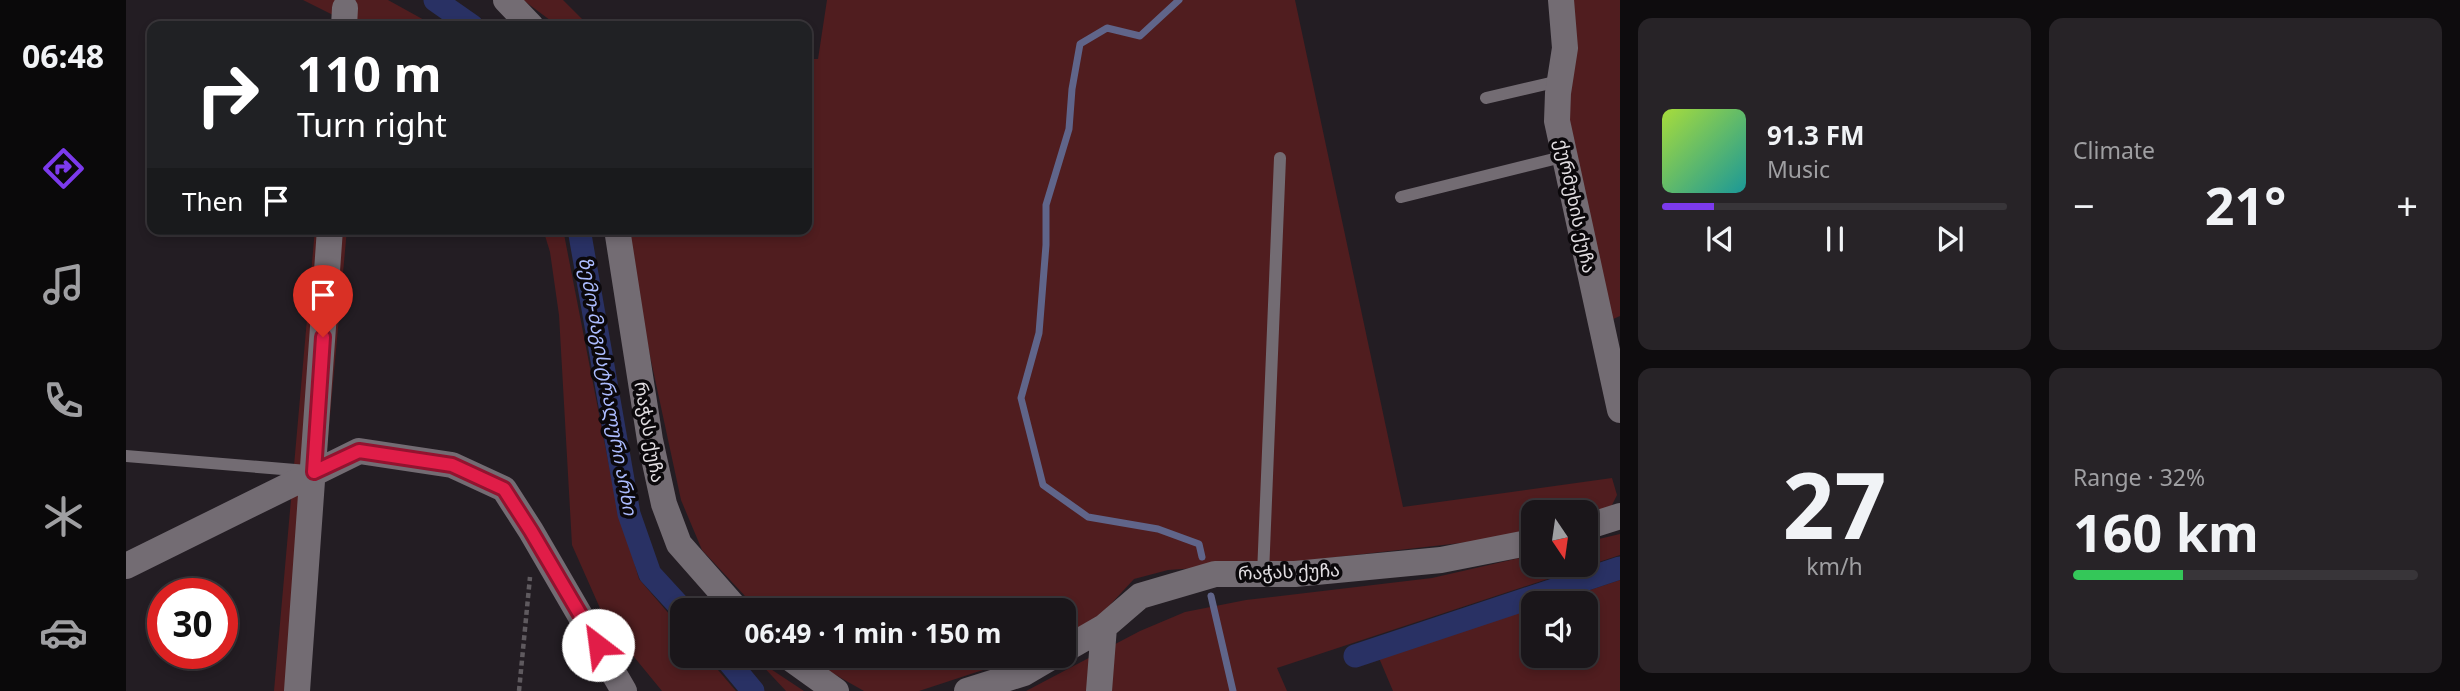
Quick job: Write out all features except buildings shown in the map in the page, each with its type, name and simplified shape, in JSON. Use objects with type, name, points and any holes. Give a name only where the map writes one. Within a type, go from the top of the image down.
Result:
[{"type":"street","points":[[506,0],[526,21]]},
{"type":"street","name":"ქურმუხის ქუჩა","points":[[1561,0],[1565,48],[1559,82],[1557,121],[1620,410]]},
{"type":"street","points":[[298,691],[330,235]]},
{"type":"street","name":"რაჭას ქუჩა","points":[[618,235],[650,440],[664,504],[679,544],[727,598]]},
{"type":"street","points":[[126,566],[359,451],[452,465],[504,489],[624,691]]},
{"type":"street","points":[[1598,523],[1620,516]]},
{"type":"street","name":"რაჭას ქუჩა","points":[[1076,643],[1104,627],[1140,596],[1215,574],[1295,574],[1441,559],[1521,544]]},
{"type":"street","points":[[1099,691],[1104,627]]},
{"type":"street","points":[[804,668],[836,691]]},
{"type":"street","points":[[967,691],[1033,668]]},
{"type":"lane","points":[[1486,98],[1559,82]]},
{"type":"lane","points":[[1401,197],[1566,156]]},
{"type":"lane","points":[[1263,574],[1280,158]]},
{"type":"lane","points":[[126,456],[314,472]]},
{"type":"path","points":[[519,691],[531,574]]},
{"type":"shaded area","points":[[303,0],[388,0],[426,21],[345,21]]},
{"type":"shaded area","points":[[523,0],[563,0],[584,21],[551,21]]},
{"type":"shaded area","points":[[827,0],[1295,0],[1403,507],[1612,478],[1617,495],[1611,507],[1598,511],[1598,500],[1521,500],[1521,531],[1487,540],[1311,560],[1168,570],[1134,579],[1097,619],[1076,630],[1076,598],[747,598],[702,550],[681,500],[627,235],[812,235],[812,59],[818,59]]},
{"type":"shaded area","points":[[1571,0],[1620,0],[1620,316],[1611,320],[1566,107]]},
{"type":"shaded area","points":[[314,235],[346,235],[305,691],[274,691]]},
{"type":"shaded area","points":[[545,235],[564,235],[615,496],[639,579],[670,615],[670,668],[716,668],[736,691],[662,691],[607,624],[572,545],[559,315],[550,252]]},
{"type":"shaded area","points":[[1620,534],[1620,555],[1598,562],[1598,539]]},
{"type":"shaded area","points":[[1521,558],[1521,578],[1550,578],[1277,668],[1287,691],[1026,691],[1070,668],[1076,668],[1076,665],[1140,631],[1185,612],[1246,600],[1432,578]]},
{"type":"shaded area","points":[[1620,580],[1620,691],[1393,691],[1379,658],[1521,612],[1521,668],[1598,668],[1598,591],[1587,591]]},
{"type":"shaded area","points":[[764,668],[769,668],[804,691],[786,691]]},
{"type":"shaded area","points":[[823,668],[989,668],[919,691],[864,691]]},
{"type":"waterway","name":"ზემო-მაგისტრალური არხი","points":[[435,0],[465,21]]},
{"type":"waterway","points":[[1179,0],[1140,36],[1107,28],[1080,44],[1072,89],[1069,129],[1046,205],[1046,245],[1039,333],[1021,398],[1043,485],[1088,517],[1158,529],[1199,544],[1202,557]]},
{"type":"waterway","name":"ზემო-მაგისტრალური არხი","points":[[580,235],[629,514],[650,574],[672,598]]},
{"type":"waterway","name":"ზემო-მაგისტრალური არხი","points":[[1355,656],[1620,568]]},
{"type":"waterway","points":[[1211,596],[1233,691]]},
{"type":"waterway","name":"ზემო-მაგისტრალური არხი","points":[[734,668],[753,691]]},
{"type":"route","points":[[323,337],[314,472],[359,451],[452,465],[504,489],[598,645]]}]
